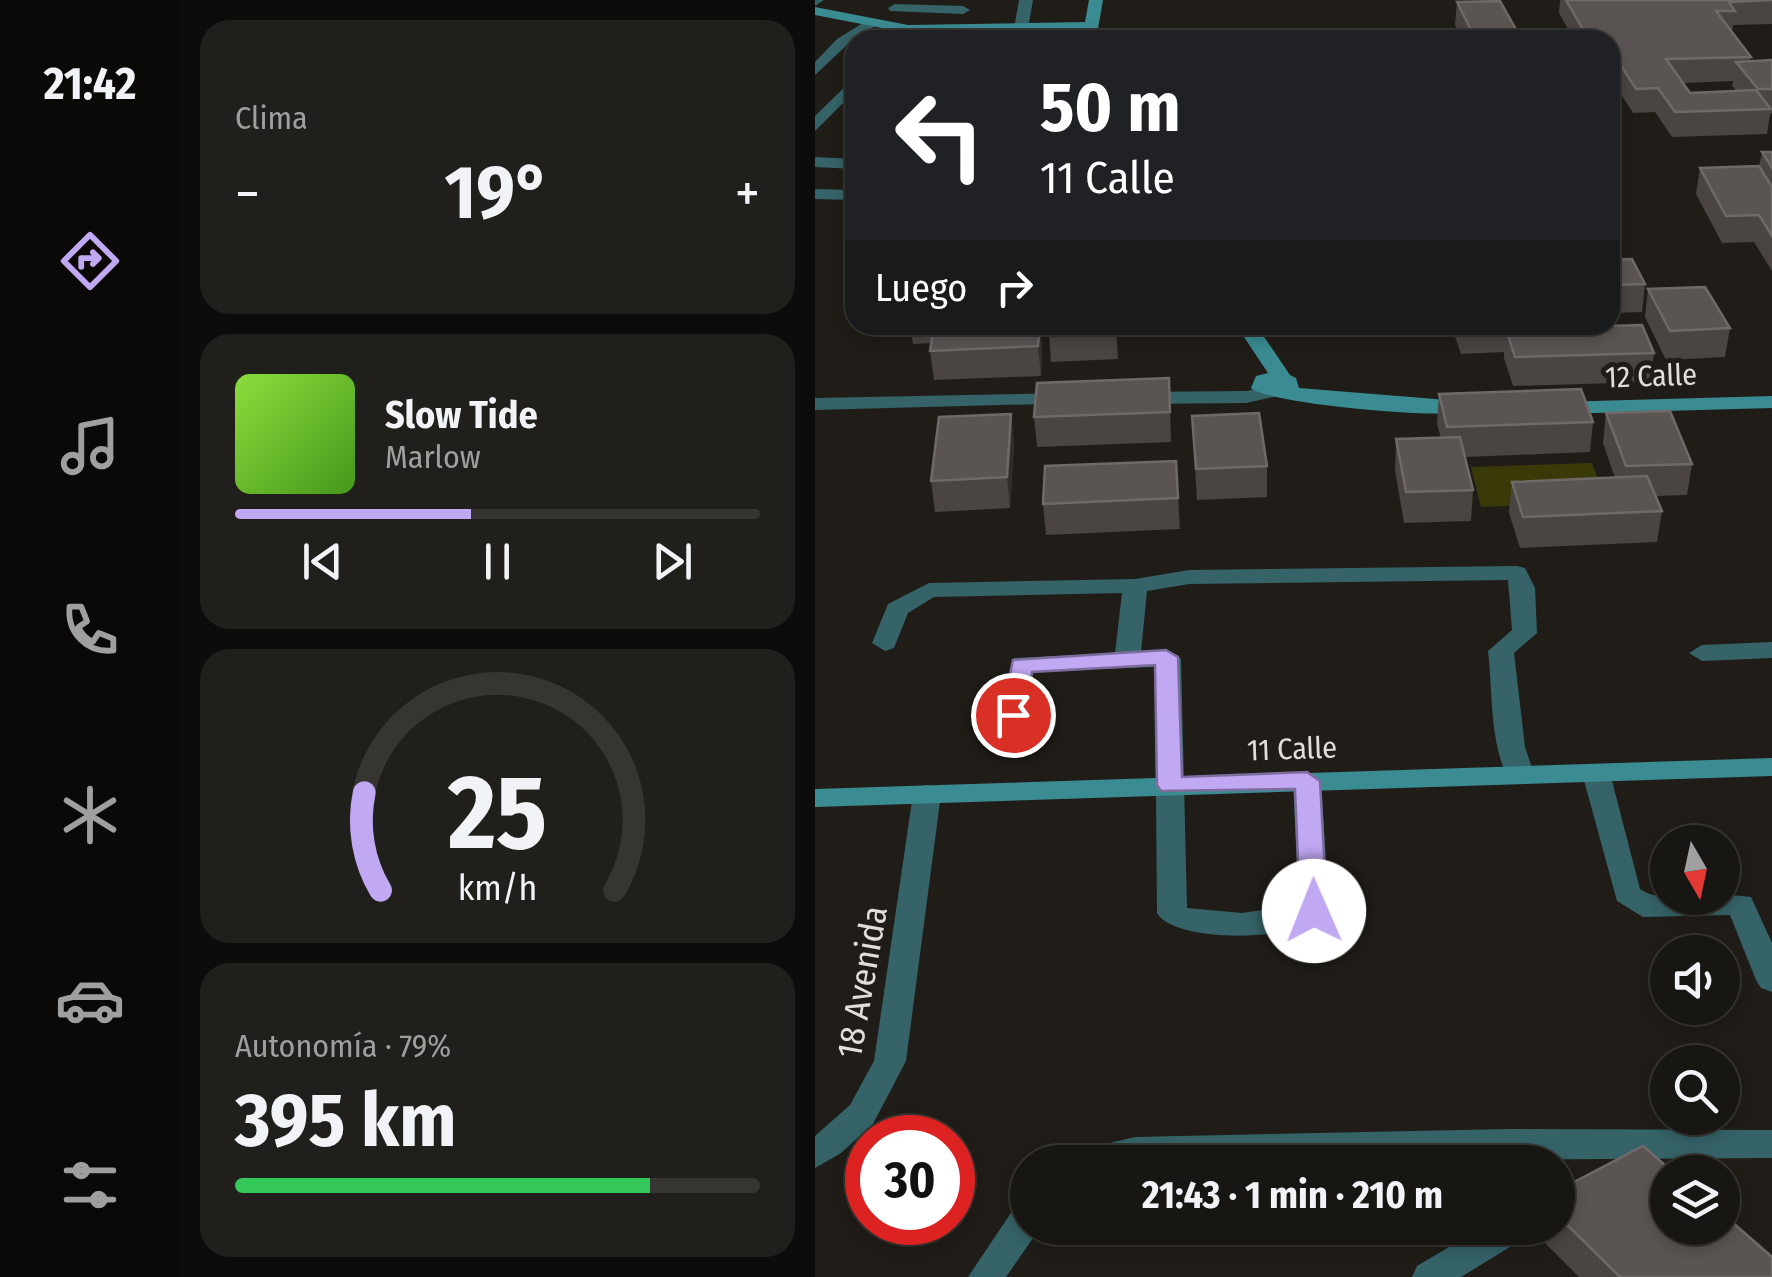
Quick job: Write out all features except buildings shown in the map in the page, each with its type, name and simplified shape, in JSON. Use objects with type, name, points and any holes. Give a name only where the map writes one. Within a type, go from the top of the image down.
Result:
[{"type":"street","points":[[1022,30],[1026,0]]},
{"type":"street","points":[[1091,30],[1096,0]]},
{"type":"street","points":[[895,8],[969,5]]},
{"type":"street","points":[[815,11],[871,24],[945,30],[969,5]]},
{"type":"street","points":[[859,30],[871,24]]},
{"type":"street","points":[[815,71],[831,44]]},
{"type":"street","points":[[815,126],[845,93]]},
{"type":"street","points":[[815,162],[845,164]]},
{"type":"street","points":[[815,194],[845,195]]},
{"type":"street","points":[[1250,335],[1274,381]]},
{"type":"street","points":[[1121,398],[1219,398],[1274,381],[1351,400],[1429,408],[1499,409]]},
{"type":"street","points":[[815,404],[1083,399]]},
{"type":"street","name":"12 Calle","points":[[1536,408],[1772,402]]},
{"type":"street","points":[[885,644],[897,609],[929,590],[1135,586],[1189,577],[1517,573],[1523,588],[1525,632],[1501,652],[1512,747],[1521,777]]},
{"type":"street","points":[[1127,660],[1135,586]]},
{"type":"street","points":[[1702,653],[1772,650]]},
{"type":"street","points":[[1013,715],[1021,665],[1168,659],[1172,913],[1177,919],[1203,924],[1304,916],[1314,911],[1307,781]]},
{"type":"street","name":"11 Calle","points":[[815,798],[1772,767]]},
{"type":"street","points":[[1596,774],[1627,894],[1643,906],[1741,904],[1772,980]]},
{"type":"street","name":"18 Avenida","points":[[815,1154],[866,1113],[877,1097],[890,1061],[927,794]]},
{"type":"street","points":[[1606,1174],[1669,1144]]},
{"type":"street","points":[[1575,1149],[1772,1144]]},
{"type":"street","points":[[986,1277],[1010,1242]]},
{"type":"street","points":[[1430,1277],[1482,1245]]},
{"type":"shaded area","points":[[1592,463],[1606,502],[1481,507],[1471,467]]},
{"type":"route","points":[[1013,715],[1021,665],[1166,657],[1170,785],[1307,781],[1314,911]]}]
